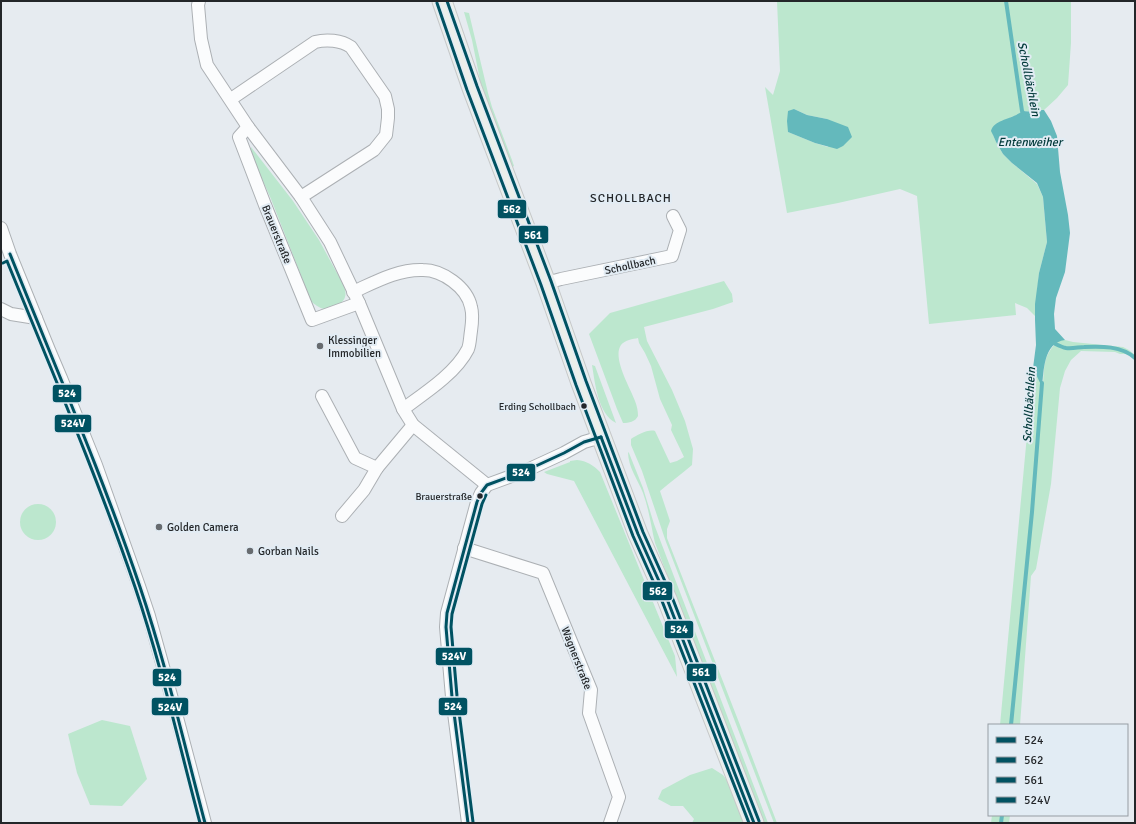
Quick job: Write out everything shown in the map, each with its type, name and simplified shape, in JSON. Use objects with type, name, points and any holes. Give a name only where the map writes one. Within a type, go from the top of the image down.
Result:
[{"type":"main road","points":[[442,1],[472,88],[546,283],[562,332],[638,534],[670,607],[754,823]]},
{"type":"street","points":[[199,1],[198,6],[201,39],[207,65],[248,127],[301,197],[330,242],[358,303],[403,409],[413,425],[487,485]]},
{"type":"street","points":[[231,100],[315,42],[324,40],[332,41],[346,44],[351,47],[385,96],[388,114],[388,128],[386,135],[374,150],[301,197]]},
{"type":"street","name":"Brauerstraße","points":[[248,127],[239,137],[312,320],[358,303]]},
{"type":"street","name":"Schollbach","points":[[546,283],[672,256],[680,230],[673,216]]},
{"type":"street","points":[[1,228],[6,256],[36,318],[96,465],[139,586],[172,699],[205,823]]},
{"type":"street","points":[[353,292],[399,273],[423,270],[435,272],[448,277],[460,288],[469,301],[471,307],[471,328],[468,348],[463,356],[438,384],[403,409]]},
{"type":"street","points":[[1,309],[11,314],[36,318]]},
{"type":"street","points":[[322,396],[355,458],[377,468]]},
{"type":"street","points":[[342,516],[364,490],[377,468],[413,425]]},
{"type":"street","points":[[468,823],[453,705],[446,613],[477,502],[487,485],[525,471],[584,442],[602,437]]},
{"type":"street","name":"Wagnerstraße","points":[[464,548],[543,573],[591,690],[589,713],[619,797],[610,823]]},
{"type":"green space","points":[[777,1],[1071,1],[1071,43],[1068,85],[1044,110],[1036,112],[1022,111],[1019,114],[996,124],[993,135],[1003,154],[1037,184],[1043,197],[1047,242],[1039,273],[1035,316],[1027,308],[1015,303],[1016,315],[929,324],[917,196],[900,189],[787,213],[765,87],[773,95],[780,71]],"holes":[[[794,109],[807,115],[827,119],[828,147],[788,132]]]},
{"type":"green space","points":[[464,12],[469,13],[492,107],[514,166],[511,168],[482,90],[472,40]]},
{"type":"green space","points":[[251,147],[293,201],[319,240],[344,286],[346,293],[340,304],[330,309],[325,309],[318,307],[311,301],[271,199],[250,152]]},
{"type":"green space","points":[[724,281],[732,294],[733,302],[713,309],[644,327],[647,341],[672,390],[685,421],[693,449],[692,465],[660,491],[670,521],[667,529],[667,538],[777,823],[774,823],[666,542],[642,471],[631,445],[631,439],[633,437],[646,432],[655,431],[670,463],[684,457],[671,430],[672,425],[660,399],[651,366],[638,338],[631,339],[621,345],[619,351],[620,365],[636,403],[638,414],[634,421],[623,423],[589,334],[610,313]]},
{"type":"green space","points":[[1059,340],[1065,340],[1123,347],[1135,355],[1135,360],[1129,354],[1081,351],[1071,360],[1065,371],[1060,388],[1051,484],[1036,569],[1031,576],[1020,724],[1000,724],[1027,435],[1029,374],[1033,368],[1043,386],[1045,361],[1054,345]]},
{"type":"green space","points":[[592,365],[595,366],[616,423],[605,413],[601,405],[596,389]]},
{"type":"green space","points":[[628,452],[643,488],[654,524],[768,823],[762,823],[655,543],[645,499],[631,468]]},
{"type":"green space","points":[[577,460],[590,464],[600,472],[675,656],[677,677],[574,481],[544,472],[570,461]]},
{"type":"green space","points":[[42,504],[51,509],[55,515],[55,529],[51,535],[42,540],[34,540],[25,535],[21,529],[20,518],[25,509],[31,505]]},
{"type":"green space","points":[[102,720],[130,726],[147,779],[122,806],[90,805],[77,773],[68,734]]},
{"type":"green space","points":[[712,768],[723,775],[731,786],[745,823],[692,823],[694,819],[683,806],[671,806],[658,799],[662,790],[690,775]]},
{"type":"green space","points":[[992,816],[1010,816],[1009,823],[991,823]]},
{"type":"water","points":[[794,109],[807,115],[827,119],[848,127],[852,137],[843,146],[837,149],[815,143],[788,132],[788,111]]},
{"type":"water","name":"Entenweiher","points":[[1044,110],[1051,121],[1057,136],[1060,172],[1070,233],[1065,272],[1056,298],[1054,314],[1055,329],[1065,340],[1052,346],[1049,352],[1044,366],[1042,387],[1033,368],[1036,345],[1035,304],[1039,273],[1047,242],[1043,197],[1037,183],[1003,154],[991,131],[996,124],[1022,111],[1036,112]]},
{"type":"waterway","name":"Schollbächlein","points":[[1006,1],[1022,111],[1024,115]]},
{"type":"waterway","points":[[1051,342],[1068,348],[1104,347],[1118,349],[1135,358]]},
{"type":"waterway","name":"Schollbächlein","points":[[1011,724],[1032,512],[1042,383]]},
{"type":"waterway","name":"Schollbächlein","points":[[1001,823],[1002,816]]},
{"type":"transit line","name":"561","points":[[447,1],[477,86],[551,281],[586,381],[643,532],[672,597],[759,821]]},
{"type":"transit line","name":"562","points":[[437,3],[467,90],[541,285],[576,385],[633,536],[662,601],[749,823]]},
{"type":"transit line","name":"524","points":[[10,254],[94,461],[140,587],[166,675],[205,823]]},
{"type":"transit line","name":"524V","points":[[3,263],[7,261],[57,382],[105,504],[135,587],[161,675],[200,823]]},
{"type":"transit line","name":"524","points":[[601,437],[638,534],[667,599],[754,823]]},
{"type":"transit line","name":"524","points":[[468,823],[452,697],[446,627],[447,613],[477,502],[487,485],[525,471],[584,442],[601,437]]},
{"type":"transit line","name":"524V","points":[[473,822],[457,696],[451,627],[452,614],[482,504],[486,495]]},
{"type":"place","name":"Klessinger Immobilien","points":[[320,346]]},
{"type":"place","name":"Erding Schollbach","points":[[584,406]]},
{"type":"place","name":"Brauerstraße","points":[[480,496]]},
{"type":"place","name":"Golden Camera","points":[[159,527]]},
{"type":"place","name":"Gorban Nails","points":[[250,551]]},
{"type":"district","name":"SCHOLLBACH","points":[[631,198]]}]
